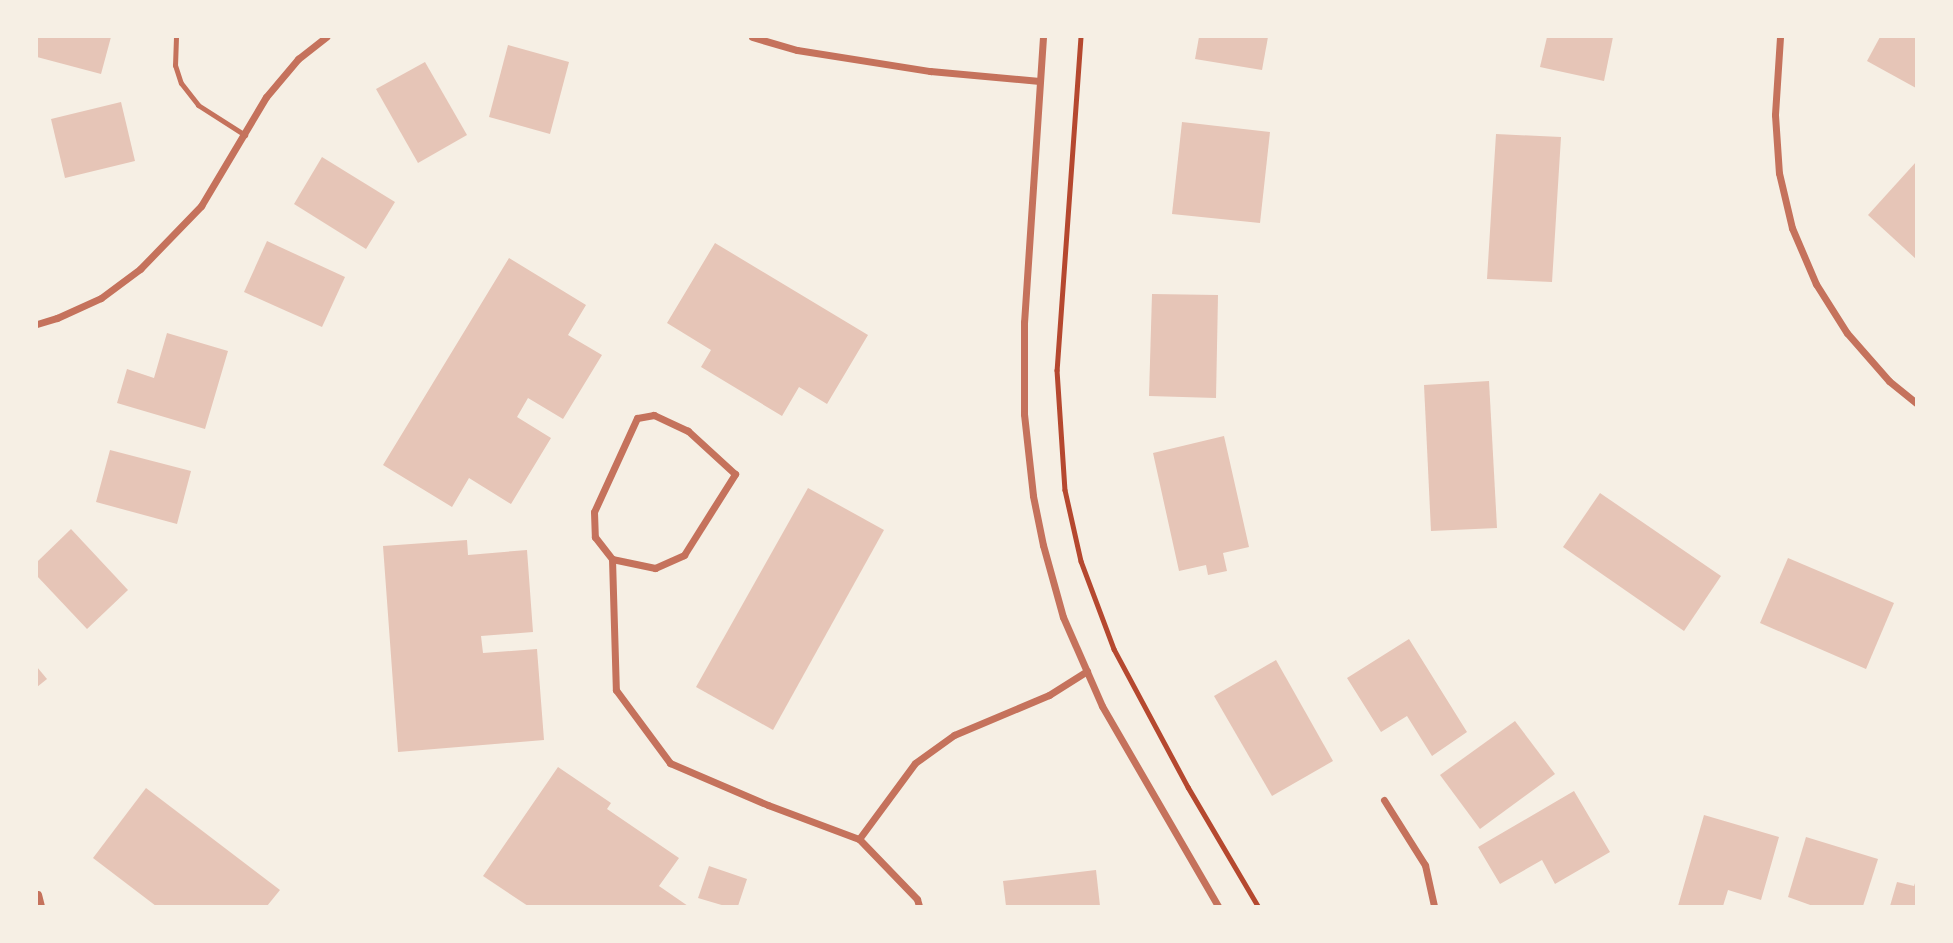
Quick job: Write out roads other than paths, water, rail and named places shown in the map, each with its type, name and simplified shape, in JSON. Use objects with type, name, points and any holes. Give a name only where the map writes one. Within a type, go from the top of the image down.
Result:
[{"type":"street","points":[[37,324],[101,298],[140,269],[201,206],[265,97],[299,60],[326,37]]},
{"type":"street","points":[[752,37],[797,50],[930,71],[1040,81]]},
{"type":"street","points":[[1043,37],[1024,322],[1024,414],[1033,496],[1063,617],[1102,706],[1218,906]]},
{"type":"street","points":[[1780,37],[1776,127],[1779,173],[1792,228],[1815,284],[1847,333],[1889,381],[1916,402]]},
{"type":"street","points":[[612,559],[655,568],[684,555],[735,474],[688,431],[654,415],[637,418],[594,512],[595,537],[612,559],[616,690],[670,764],[859,839],[916,899],[919,906]]},
{"type":"street","points":[[859,839],[915,763],[954,734],[1049,695],[1087,671]]},
{"type":"street","points":[[1384,800],[1424,865],[1434,906]]},
{"type":"street","points":[[38,894],[41,906]]},
{"type":"lane","points":[[177,37],[175,65],[181,83],[198,105],[245,135]]}]
